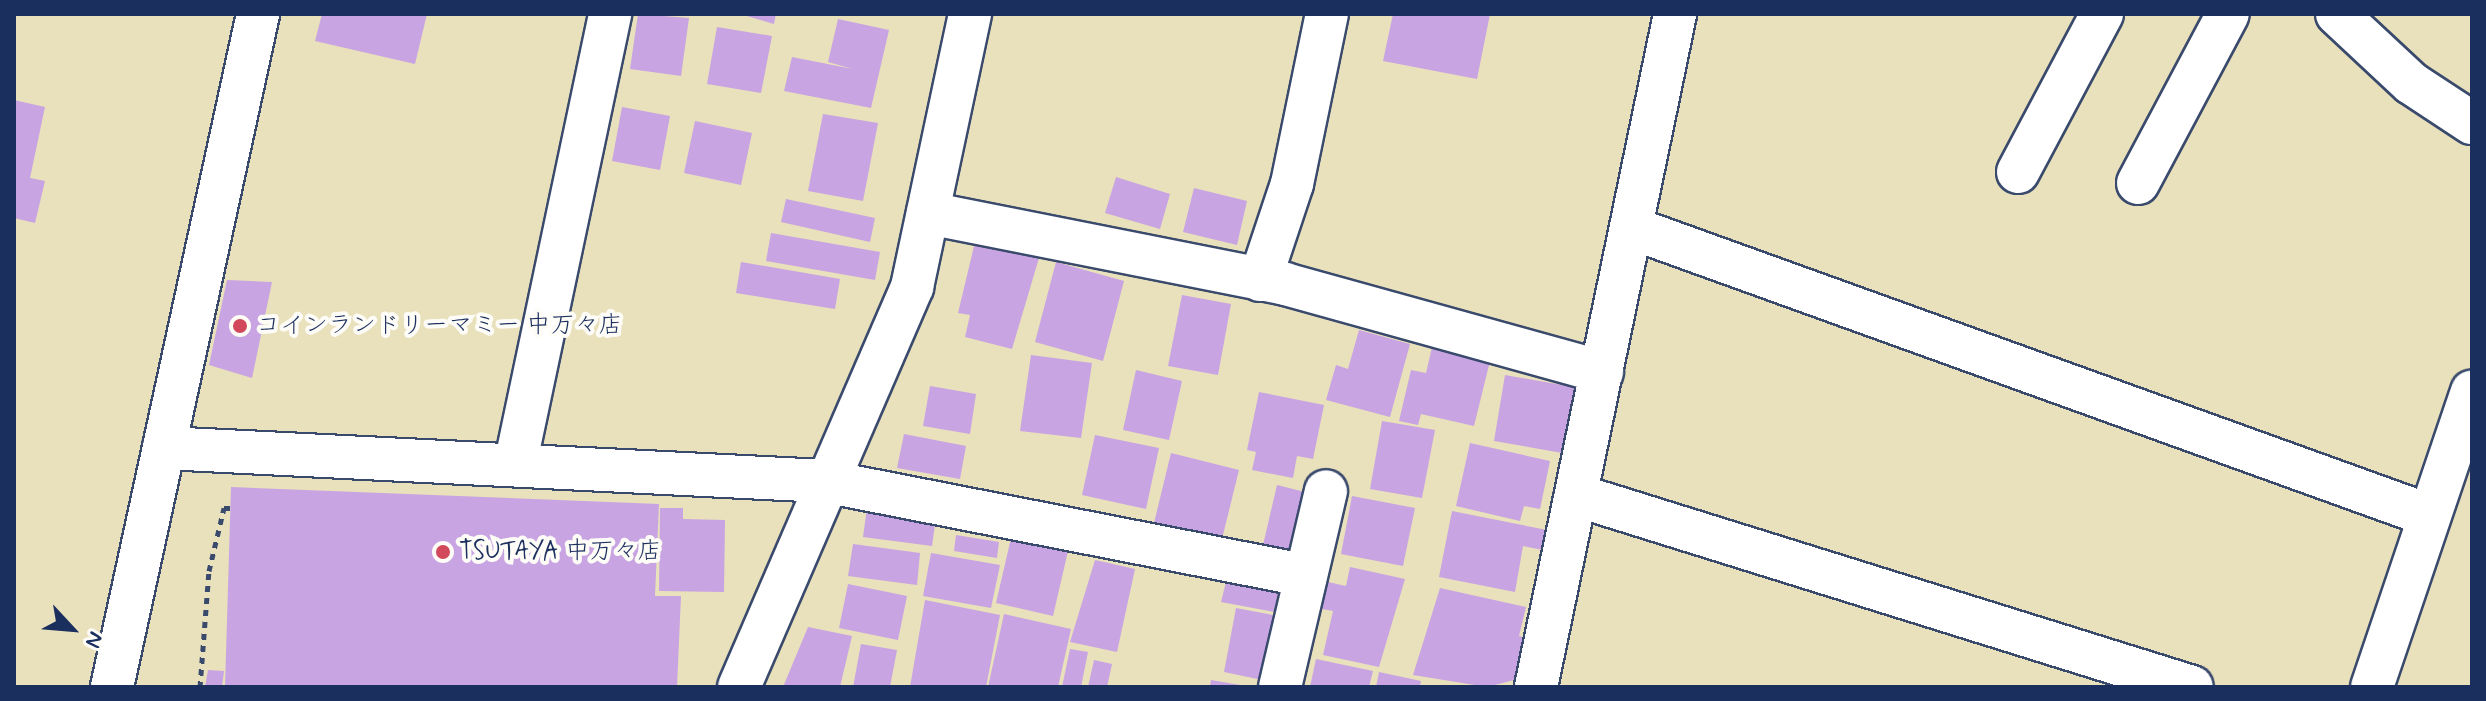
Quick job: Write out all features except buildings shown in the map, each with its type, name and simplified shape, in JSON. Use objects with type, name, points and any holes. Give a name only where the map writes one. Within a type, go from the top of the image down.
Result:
[{"type":"street","points":[[112,687],[258,14]]},
{"type":"street","points":[[516,461],[610,14]]},
{"type":"street","points":[[739,687],[824,481],[912,287],[970,14]]},
{"type":"street","points":[[1260,280],[1292,184],[1327,14]]},
{"type":"street","points":[[1536,687],[1675,14]]},
{"type":"street","points":[[2018,172],[2102,14]]},
{"type":"street","points":[[2138,183],[2228,14]]},
{"type":"street","points":[[2337,14],[2411,83],[2472,123]]},
{"type":"street","points":[[928,213],[1260,280],[1602,372]]},
{"type":"street","points":[[1632,228],[2428,515]]},
{"type":"street","points":[[2372,687],[2472,391]]},
{"type":"street","points":[[164,448],[516,461],[824,481],[1306,576]]},
{"type":"street","points":[[1280,687],[1326,491]]},
{"type":"street","points":[[1576,495],[2192,687]]},
{"type":"path","points":[[200,687],[209,571],[224,508],[230,508]]},
{"type":"place","name":"コインランドリーマミー 中万々店","points":[[240,326]]},
{"type":"place","name":"TSUTAYA 中万々店","points":[[443,552]]}]
